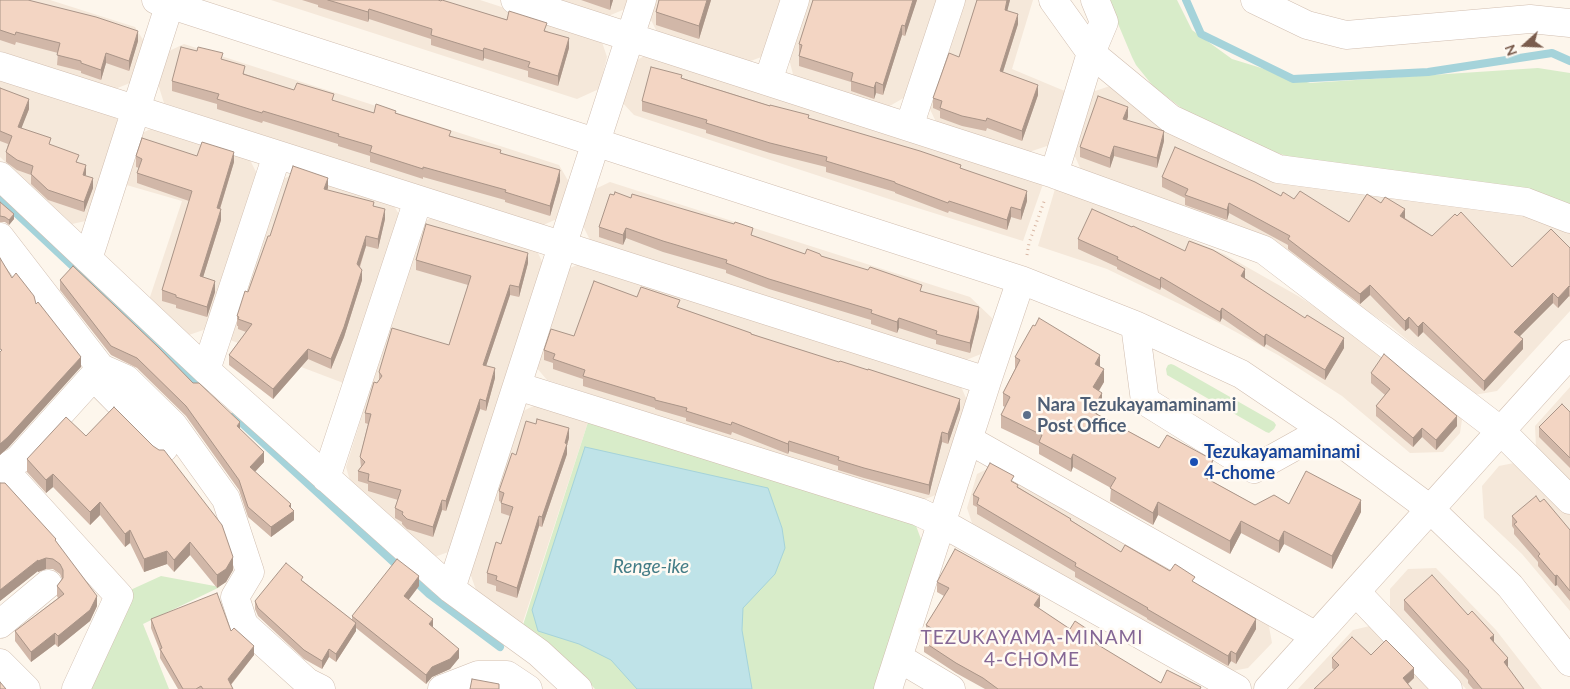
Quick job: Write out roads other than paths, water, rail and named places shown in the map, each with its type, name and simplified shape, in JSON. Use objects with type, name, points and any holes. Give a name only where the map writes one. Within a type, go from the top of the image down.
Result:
[{"type":"street","points":[[515,0],[1054,174],[1264,250],[1501,431],[1570,500]]},
{"type":"street","points":[[451,589],[642,0]]},
{"type":"street","points":[[768,81],[795,0]]},
{"type":"street","points":[[909,127],[951,0]]},
{"type":"street","points":[[1052,0],[1091,53],[1170,119],[1278,169],[1526,202],[1570,219]]},
{"type":"street","points":[[1054,174],[1091,53],[1104,22],[1095,0]]},
{"type":"street","points":[[1255,0],[1307,25],[1346,35],[1530,19],[1570,23]]},
{"type":"street","points":[[88,258],[136,110],[166,1],[596,143],[1021,280],[1135,325],[1241,374],[1324,430],[1430,509],[1510,586],[1570,662]]},
{"type":"street","points":[[0,66],[987,381]]},
{"type":"street","points":[[206,370],[277,155]]},
{"type":"street","points":[[0,176],[206,370],[451,589],[539,653],[578,689]]},
{"type":"street","points":[[326,478],[418,200]]},
{"type":"street","points":[[0,237],[98,372],[164,448]]},
{"type":"street","points":[[888,689],[1021,280]]},
{"type":"street","points":[[1135,325],[1145,401],[1254,469],[1324,430]]},
{"type":"street","points":[[1268,689],[1570,354]]},
{"type":"street","points":[[76,689],[119,596],[4,476],[11,464],[18,460],[98,372]]},
{"type":"street","points":[[98,372],[126,379],[173,425],[226,499],[250,572],[235,597],[244,625],[307,682],[321,689]]},
{"type":"street","points":[[517,386],[919,512],[942,523],[1237,689]]},
{"type":"street","points":[[969,440],[1316,636]]},
{"type":"street","points":[[0,624],[48,584]]},
{"type":"street","points":[[1356,592],[1448,689]]},
{"type":"street","points":[[899,658],[951,689]]},
{"type":"street","points":[[0,663],[26,689]]},
{"type":"street","points":[[442,689],[478,675],[508,675],[528,689]]},
{"type":"water","name":"Renge-ike","points":[[585,447],[768,488],[782,528],[785,548],[775,574],[743,608],[742,630],[752,689],[637,689],[611,660],[579,644],[538,631],[532,610]]},
{"type":"waterway","points":[[1186,0],[1201,34],[1293,79],[1428,72],[1552,53],[1570,61]]},
{"type":"waterway","points":[[0,198],[205,390]]},
{"type":"waterway","points":[[234,416],[400,568]]},
{"type":"waterway","points":[[413,579],[429,594],[500,647]]},
{"type":"place","name":"Nara Tezukayamaminami Post Office","points":[[1027,415]]},
{"type":"place","name":"Tezukayamaminami 4-chome","points":[[1194,462]]},
{"type":"district","name":"TEZUKAYAMA-MINAMI 4-CHOME","points":[[1032,649]]}]
